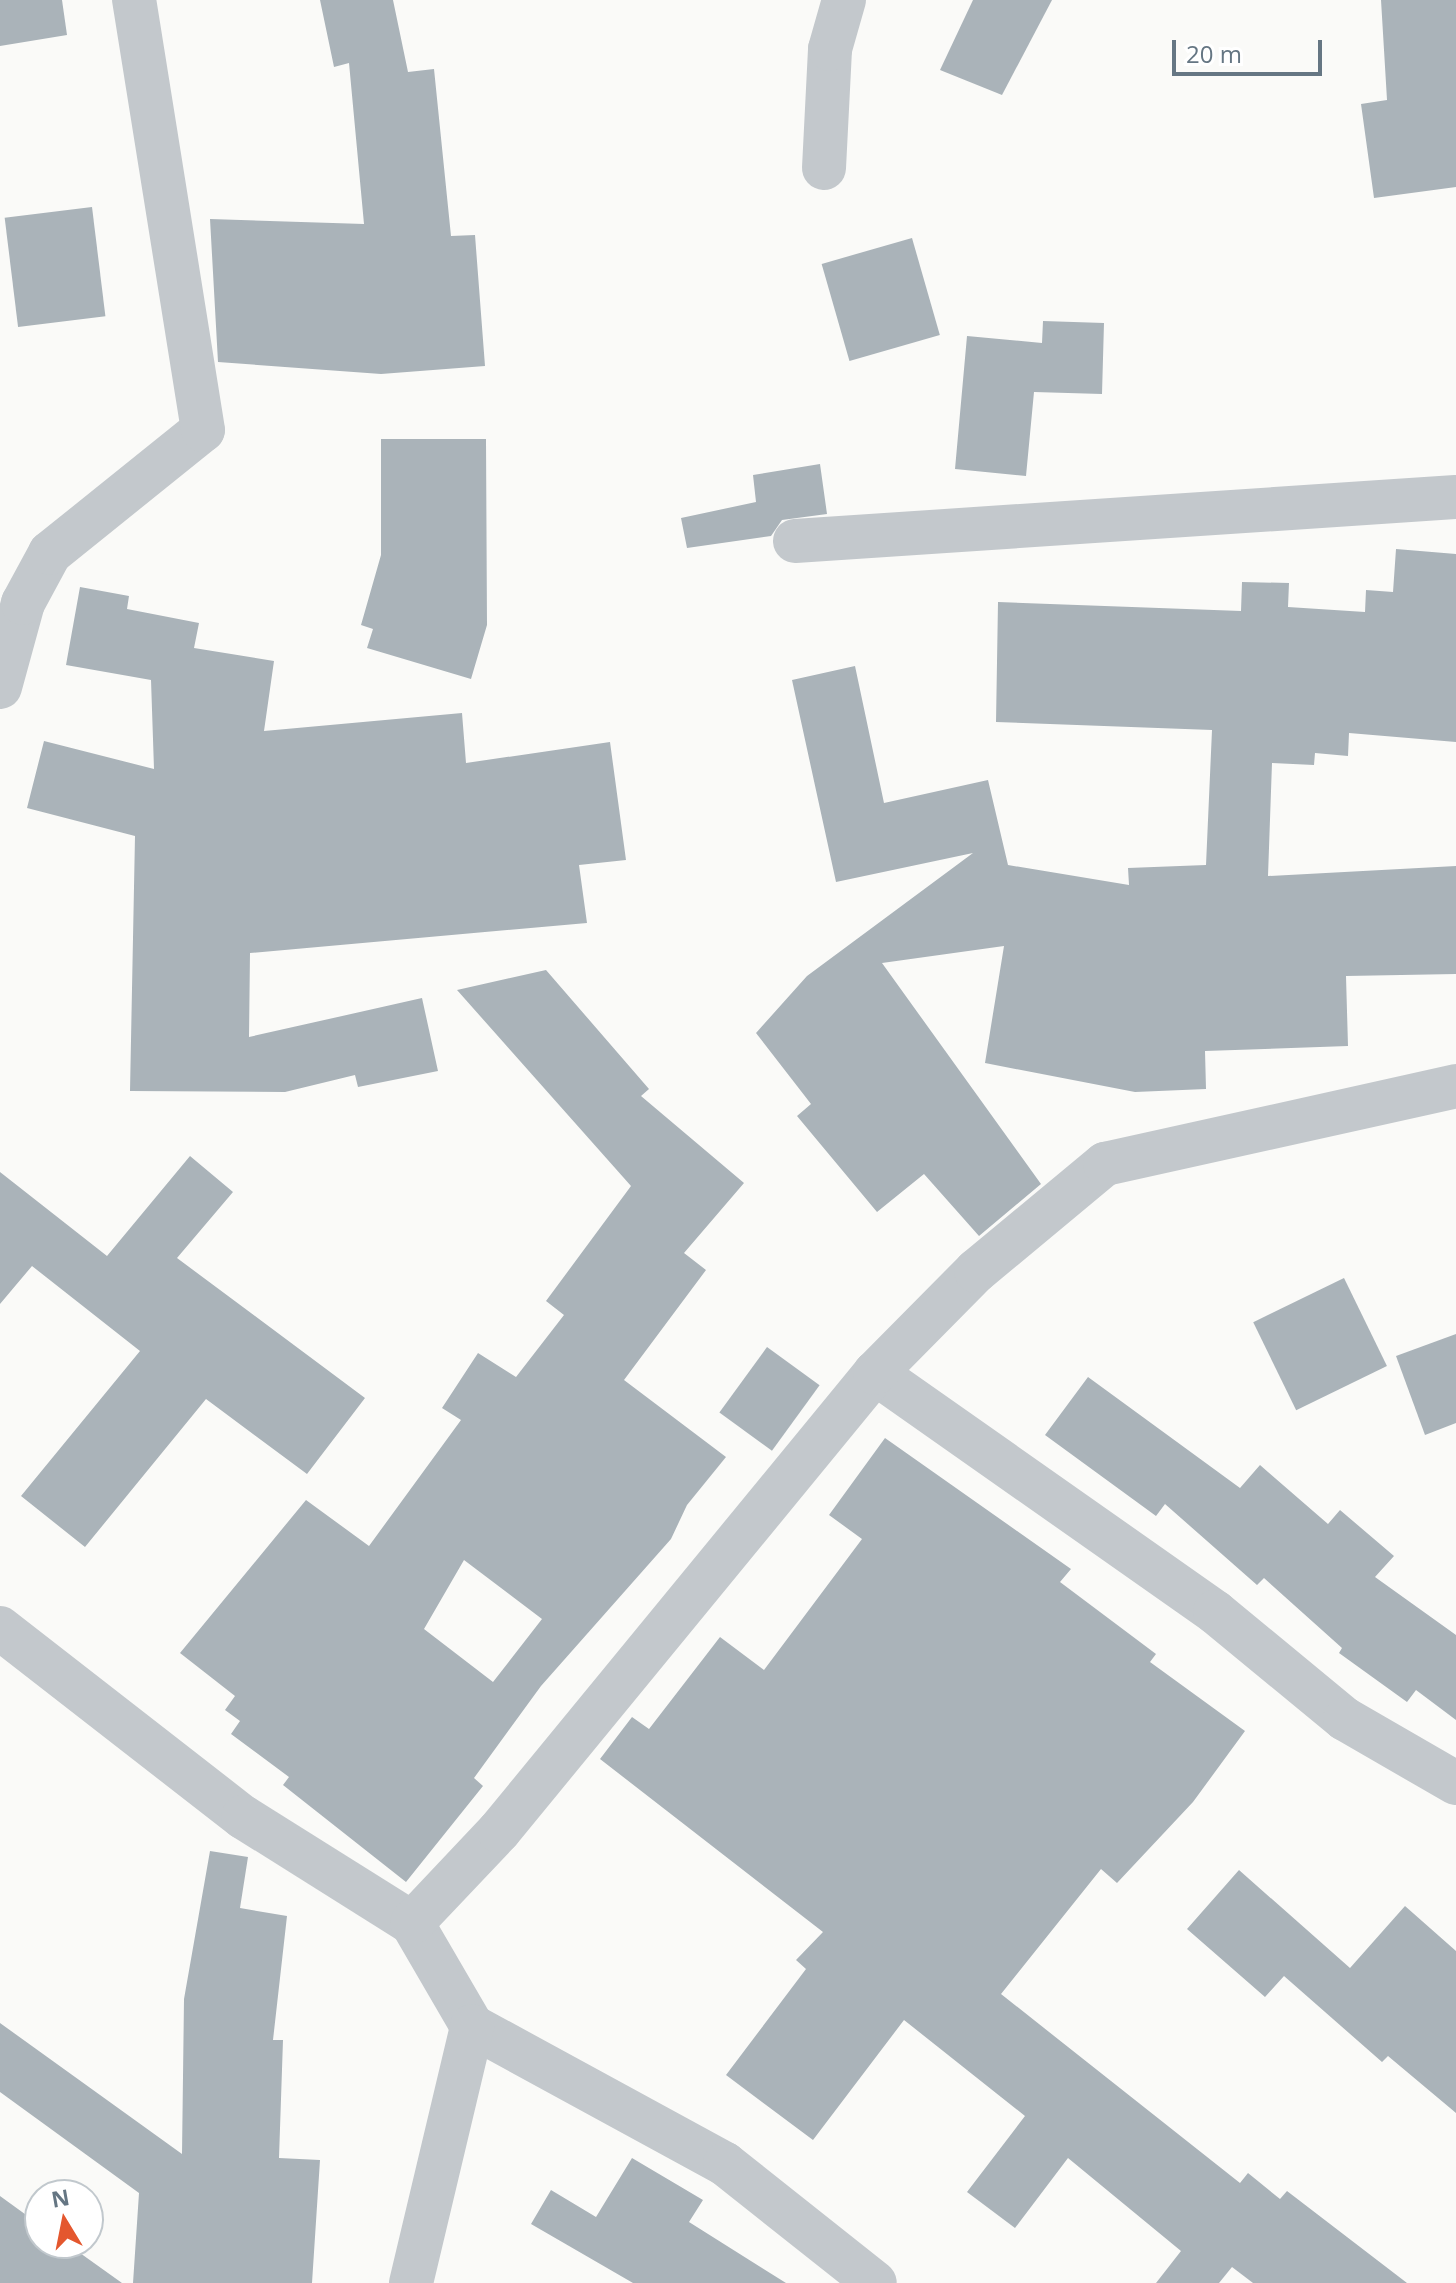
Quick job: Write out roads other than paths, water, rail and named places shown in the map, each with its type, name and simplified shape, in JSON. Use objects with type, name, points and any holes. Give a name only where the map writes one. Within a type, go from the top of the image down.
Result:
[{"type":"street","points":[[0,687],[23,603],[50,553],[203,430],[134,0]]},
{"type":"street","points":[[824,168],[830,49],[844,0]]},
{"type":"street","points":[[795,541],[1456,497]]},
{"type":"street","points":[[412,1923],[499,1831],[875,1373],[976,1271],[1105,1164],[1456,1086]]},
{"type":"street","points":[[875,1373],[1215,1612],[1345,1719],[1456,1783]]},
{"type":"street","points":[[0,1628],[243,1817],[412,1923],[472,2026],[725,2164],[875,2283]]},
{"type":"street","points":[[411,2283],[472,2026]]}]
